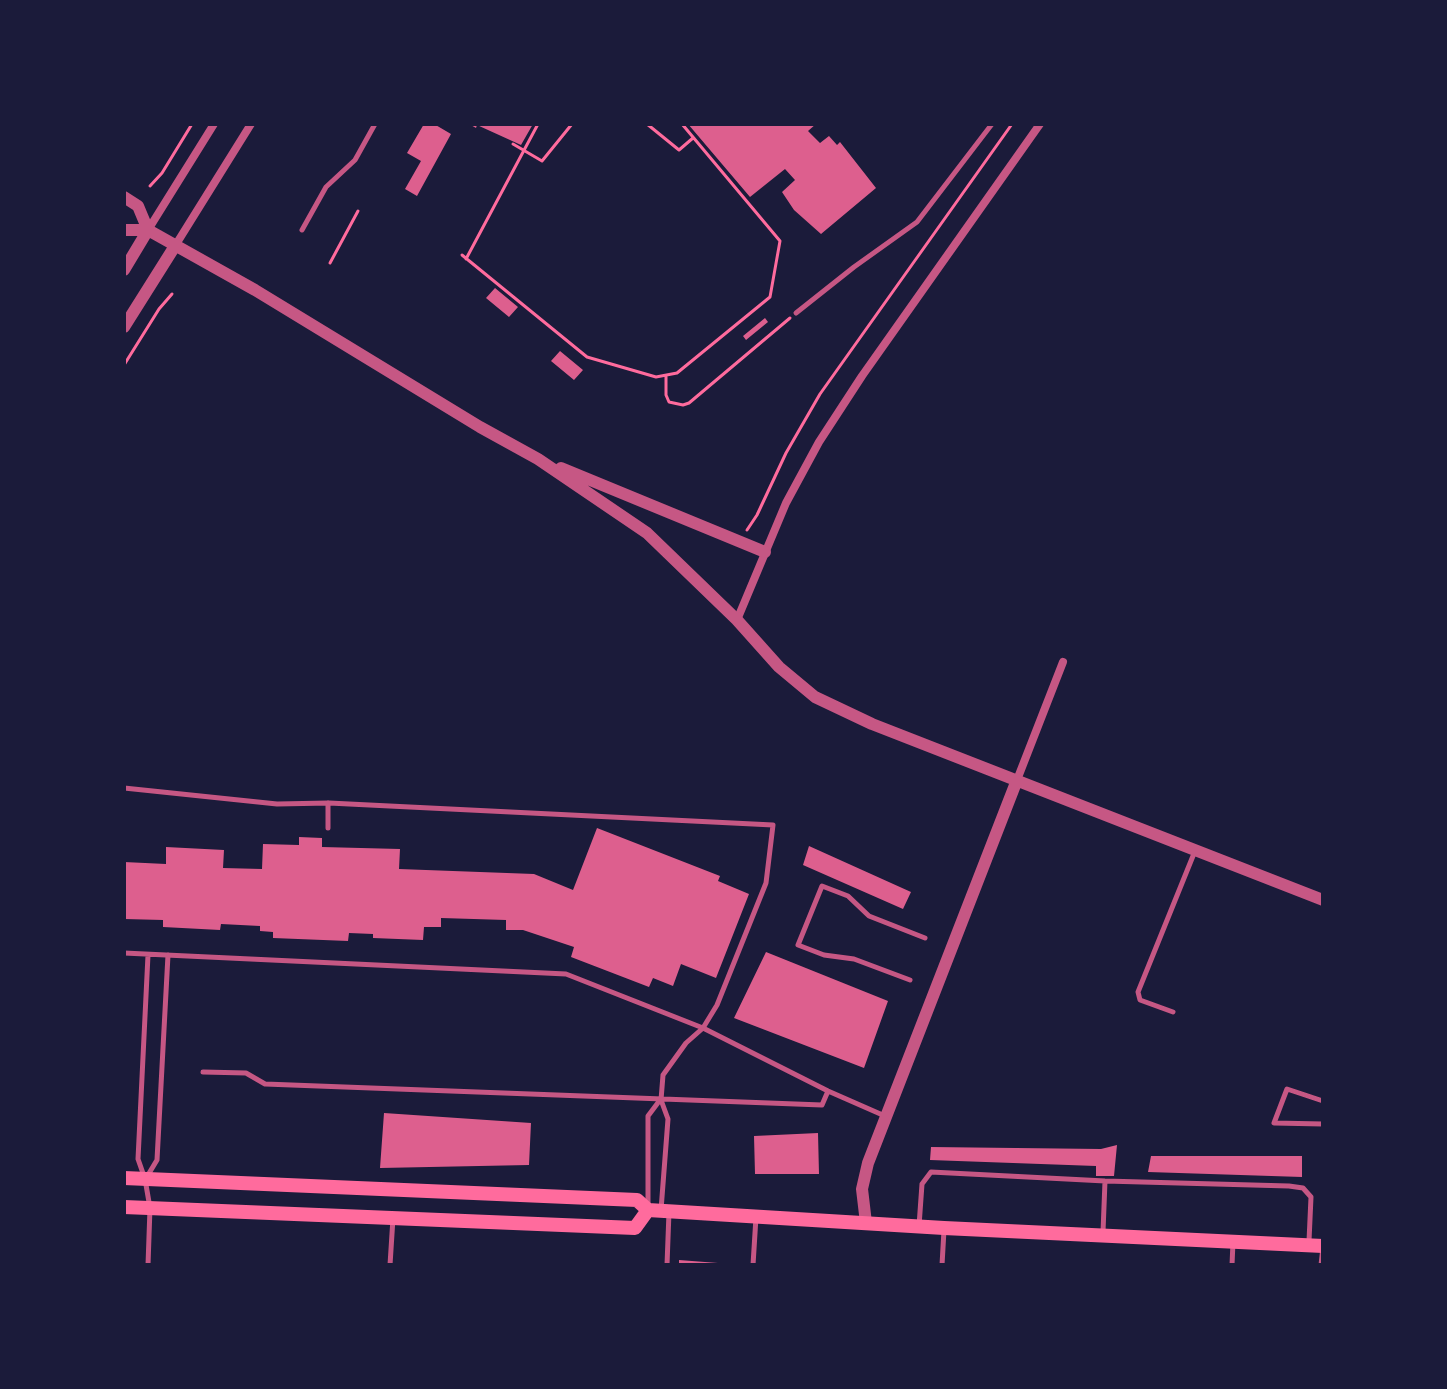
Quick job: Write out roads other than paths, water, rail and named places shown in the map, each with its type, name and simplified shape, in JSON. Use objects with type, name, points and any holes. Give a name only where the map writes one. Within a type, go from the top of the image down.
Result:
[{"type":"main road","points":[[124,1178],[637,1200],[660,1211],[1318,1246]]},
{"type":"main road","points":[[124,1207],[635,1228],[660,1211]]},
{"type":"street","points":[[124,270],[214,124]]},
{"type":"street","points":[[124,327],[251,124]]},
{"type":"street","points":[[737,620],[786,503],[819,442],[1040,124]]},
{"type":"street","points":[[124,197],[138,206],[148,230]]},
{"type":"street","points":[[124,230],[148,230],[255,290],[538,459],[647,533],[737,620],[779,667],[815,697],[842,711],[1323,900]]},
{"type":"street","points":[[538,459],[765,552]]},
{"type":"street","points":[[866,1223],[862,1189],[868,1163],[1063,662]]},
{"type":"lane","points":[[302,230],[326,187],[355,160],[375,124]]},
{"type":"lane","points":[[796,313],[917,222],[992,124]]},
{"type":"lane","points":[[124,788],[277,804],[328,803],[773,825],[766,883],[717,1005],[703,1028],[686,1043],[663,1075],[661,1100],[668,1119],[660,1211]]},
{"type":"lane","points":[[328,803],[328,828]]},
{"type":"lane","points":[[1173,1012],[1140,1000],[1138,992],[1196,850]]},
{"type":"lane","points":[[910,980],[854,959],[824,955],[798,945],[822,886],[848,896],[869,916],[925,938]]},
{"type":"lane","points":[[124,953],[566,974],[703,1028],[885,1116]]},
{"type":"lane","points":[[148,955],[138,1159],[150,1208],[148,1265]]},
{"type":"lane","points":[[145,1179],[157,1160],[168,955]]},
{"type":"lane","points":[[203,1072],[246,1073],[265,1084],[822,1105],[828,1091]]},
{"type":"lane","points":[[1323,1101],[1287,1089],[1274,1123],[1323,1124]]},
{"type":"lane","points":[[661,1100],[648,1116],[667,1265]]},
{"type":"lane","points":[[919,1227],[922,1184],[931,1172],[1303,1188],[1311,1197],[1321,1265]]},
{"type":"lane","points":[[1103,1236],[1105,1181]]},
{"type":"lane","points":[[753,1265],[756,1216]]},
{"type":"lane","points":[[390,1265],[393,1218]]},
{"type":"lane","points":[[942,1265],[944,1228]]},
{"type":"lane","points":[[1232,1265],[1233,1242]]}]
